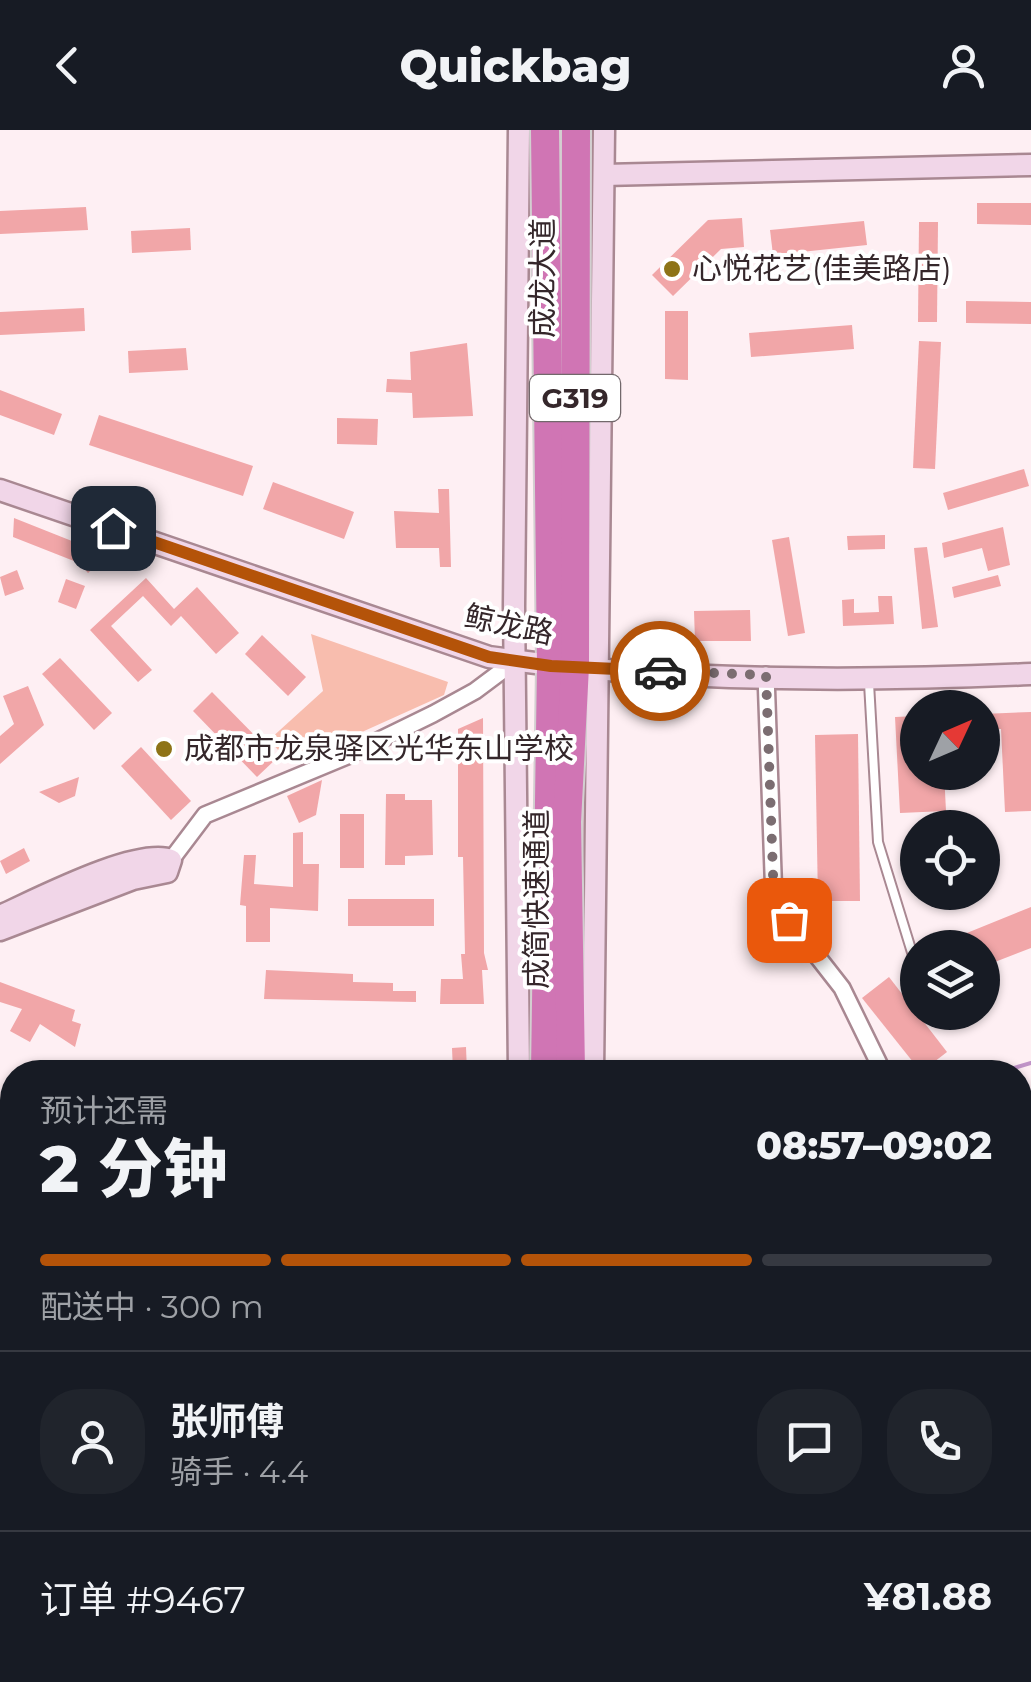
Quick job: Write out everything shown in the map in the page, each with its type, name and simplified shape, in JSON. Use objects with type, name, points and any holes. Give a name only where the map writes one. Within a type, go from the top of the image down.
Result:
[{"type":"highway","name":"成龙大道","points":[[545,130],[575,667]]},
{"type":"highway","name":"成龙大道","points":[[575,667],[576,130]]},
{"type":"highway","name":"成简快速通道","points":[[547,1060],[575,667]]},
{"type":"highway","name":"成简快速通道","points":[[571,1060],[567,822],[575,667]]},
{"type":"street","points":[[519,130],[515,661],[519,1060]]},
{"type":"street","points":[[592,1060],[575,667],[604,130]]},
{"type":"street","points":[[604,175],[1031,165]]},
{"type":"street","name":"鲸龙路","points":[[0,490],[489,657],[575,667],[869,681],[1031,674]]},
{"type":"street","points":[[0,930],[133,879],[167,872],[171,860],[205,814],[347,756],[433,714],[475,692],[515,661]]},
{"type":"street","points":[[766,675],[774,902],[842,988],[877,1060]]},
{"type":"street","points":[[0,916],[116,868],[158,856],[171,860]]},
{"type":"lane","points":[[869,681],[878,842],[905,930]]},
{"type":"shaded area","points":[[311,634],[448,682],[444,695],[291,764],[269,740],[323,691]]},
{"type":"building","points":[[977,203],[1031,203],[1031,225],[977,224]]},
{"type":"building","points":[[86,207],[88,230],[0,234],[0,211]]},
{"type":"building","points":[[742,218],[744,247],[721,249],[673,296],[652,275],[708,220]]},
{"type":"building","points":[[864,221],[867,245],[773,255],[770,230]]},
{"type":"building","points":[[919,222],[938,222],[937,322],[918,322]]},
{"type":"building","points":[[190,228],[191,250],[132,253],[131,231]]},
{"type":"building","points":[[966,301],[1031,302],[1031,324],[966,323]]},
{"type":"building","points":[[84,308],[85,331],[0,335],[0,312]]},
{"type":"building","points":[[665,311],[688,311],[688,380],[665,379]]},
{"type":"building","points":[[852,325],[854,349],[751,357],[749,333]]},
{"type":"building","points":[[919,341],[941,342],[935,469],[913,468]]},
{"type":"building","points":[[467,343],[473,416],[413,418],[412,393],[386,392],[387,379],[411,380],[410,352]]},
{"type":"building","points":[[186,348],[188,370],[129,373],[128,351]]},
{"type":"building","points":[[0,390],[62,414],[54,435],[0,415]]},
{"type":"building","points":[[99,415],[253,466],[243,496],[89,445]]},
{"type":"building","points":[[337,418],[378,419],[377,445],[337,444]]},
{"type":"building","points":[[1024,469],[1029,486],[948,510],[943,493]]},
{"type":"building","points":[[273,482],[354,512],[344,539],[263,509]]},
{"type":"building","points":[[438,489],[449,489],[451,567],[440,567],[439,548],[396,548],[394,511],[439,513]]},
{"type":"building","points":[[14,518],[87,547],[101,561],[88,573],[79,563],[13,537]]},
{"type":"building","points":[[1003,527],[1010,565],[988,571],[982,548],[944,558],[942,543]]},
{"type":"building","points":[[885,535],[885,549],[848,550],[847,536]]},
{"type":"building","points":[[789,537],[805,633],[788,636],[772,540]]},
{"type":"building","points":[[927,547],[938,627],[922,629],[914,548]]},
{"type":"building","points":[[17,570],[24,589],[5,596],[0,577]]},
{"type":"building","points":[[998,575],[1001,586],[954,598],[952,587]]},
{"type":"building","points":[[146,578],[174,609],[197,587],[239,633],[216,654],[181,616],[171,626],[143,596],[111,626],[152,670],[138,682],[90,630]]},
{"type":"building","points":[[66,579],[85,586],[76,609],[58,602]]},
{"type":"building","points":[[878,596],[892,596],[894,624],[843,626],[842,600],[854,599],[854,613],[879,612]]},
{"type":"building","points":[[750,610],[751,641],[695,641],[694,611]]},
{"type":"building","points":[[262,635],[306,677],[288,696],[245,654]]},
{"type":"building","points":[[60,658],[112,713],[94,730],[42,674]]},
{"type":"building","points":[[28,686],[44,725],[0,764],[0,736],[14,724],[3,696]]},
{"type":"building","points":[[212,692],[277,758],[257,777],[193,711]]},
{"type":"building","points":[[1031,712],[1031,811],[1005,812],[1000,713]]},
{"type":"building","points":[[895,717],[900,717],[900,790],[945,790],[946,810],[900,813]]},
{"type":"building","points":[[483,718],[484,953],[488,970],[482,970],[484,1004],[440,1004],[441,979],[463,979],[461,954],[465,954],[463,857],[458,857],[458,729]]},
{"type":"building","points":[[858,734],[860,901],[818,901],[815,735]]},
{"type":"building","points":[[141,747],[191,801],[171,820],[121,766]]},
{"type":"building","points":[[79,777],[75,796],[59,803],[39,792]]},
{"type":"building","points":[[322,780],[316,815],[299,823],[287,796]]},
{"type":"building","points":[[386,794],[405,794],[405,800],[432,800],[433,855],[405,856],[405,865],[385,865]]},
{"type":"building","points":[[340,814],[364,814],[364,868],[340,868]]},
{"type":"building","points":[[303,832],[303,864],[319,864],[318,911],[270,908],[270,942],[246,942],[246,906],[240,905],[244,855],[256,855],[254,884],[293,887],[293,833]]},
{"type":"building","points":[[24,848],[30,861],[6,874],[0,861]]},
{"type":"building","points":[[348,899],[434,899],[434,926],[348,926]]},
{"type":"building","points":[[1031,907],[1031,948],[1000,960],[1000,930],[974,930]]},
{"type":"building","points":[[266,970],[353,974],[353,982],[393,983],[393,991],[416,991],[416,1002],[264,999]]},
{"type":"building","points":[[889,977],[900,991],[900,1030],[930,1030],[947,1052],[937,1060],[911,1060],[862,998]]},
{"type":"building","points":[[0,982],[75,1010],[72,1021],[81,1024],[75,1047],[40,1024],[30,1042],[10,1031],[22,1009],[0,1002]]},
{"type":"building","points":[[466,1047],[467,1060],[452,1060],[452,1048]]},
{"type":"way so far","points":[[660,671],[766,675],[774,902],[789,920]]},
{"type":"place","name":"心悦花艺(佳美路店)","points":[[672,269]]},
{"type":"place","name":"成都市龙泉驿区光华东山学校","points":[[164,749]]},
{"type":"route","points":[[113,528],[489,657],[551,666],[660,671]]}]
